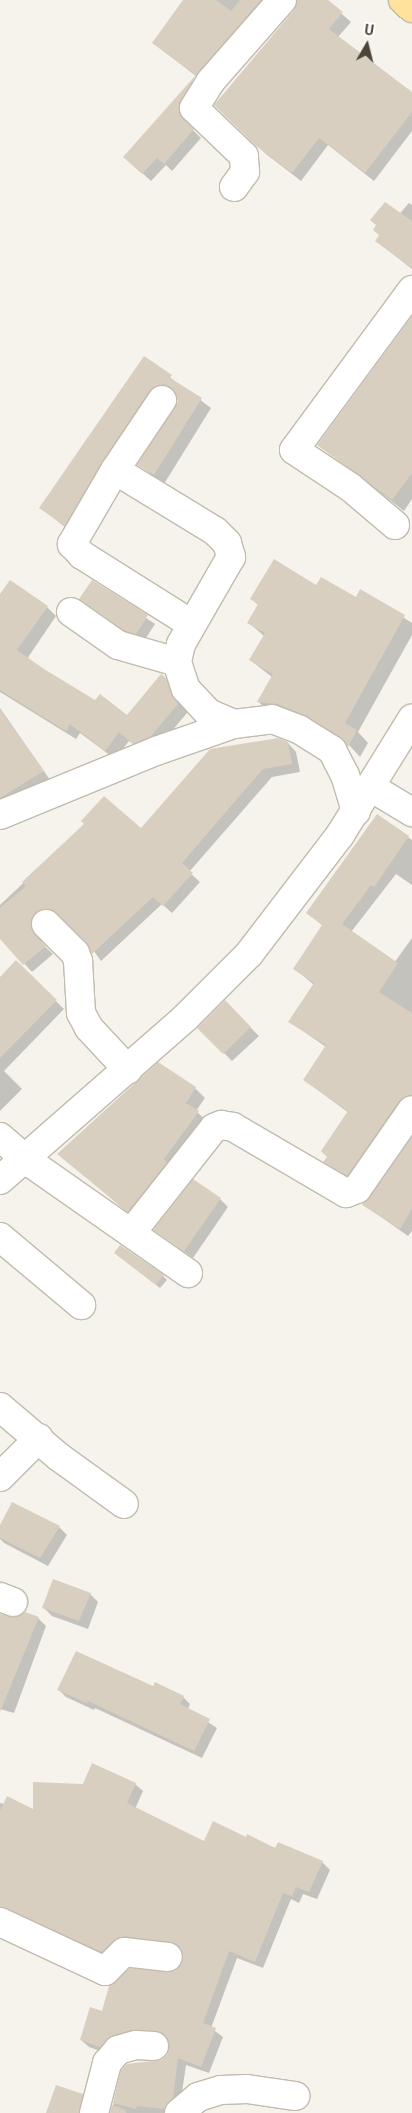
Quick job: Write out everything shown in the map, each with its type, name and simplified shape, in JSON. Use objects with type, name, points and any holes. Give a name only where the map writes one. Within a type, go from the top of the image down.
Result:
[{"type":"main road","points":[[403,0],[412,8]]},
{"type":"street","points":[[234,187],[245,172],[244,156],[194,108],[210,82],[282,0]]},
{"type":"street","points":[[395,525],[350,487],[294,450],[412,290]]},
{"type":"street","points":[[162,400],[115,470],[72,542],[73,547],[191,624]]},
{"type":"street","points":[[115,470],[214,531],[228,543],[231,558],[191,624],[181,644],[177,662],[186,689],[208,713],[234,724]]},
{"type":"street","points":[[71,612],[118,645],[177,662]]},
{"type":"street","points":[[0,815],[156,751],[234,724],[272,719],[300,730],[332,750],[345,775],[356,811]]},
{"type":"street","points":[[0,1180],[128,1070],[249,954],[372,788],[412,719]]},
{"type":"street","points":[[372,788],[412,812]]},
{"type":"street","points":[[46,924],[75,953],[78,962],[81,1013],[89,1028],[128,1070]]},
{"type":"street","points":[[130,1233],[214,1128],[221,1125],[233,1128],[346,1193],[357,1189],[411,1113]]},
{"type":"street","points":[[0,1137],[25,1159],[188,1273]]},
{"type":"street","points":[[0,1237],[81,1305]]},
{"type":"street","points":[[0,1406],[38,1438],[124,1504]]},
{"type":"street","points":[[0,1477],[38,1438]]},
{"type":"street","points":[[0,1922],[105,1971],[124,1952],[168,1957]]},
{"type":"street","points":[[94,2113],[107,2063],[118,2050],[136,2045],[154,2046]]},
{"type":"street","points":[[179,2113],[198,2097],[221,2090],[247,2089],[295,2096]]},
{"type":"building","points":[[183,0],[216,0],[231,11],[240,0],[261,0],[196,75],[152,43]]},
{"type":"building","points":[[297,0],[328,0],[343,12],[329,29],[412,92],[412,112],[365,173],[319,138],[292,173],[255,145],[214,105],[294,10]]},
{"type":"building","points":[[195,76],[178,107],[183,119],[194,129],[164,164],[157,158],[142,174],[123,157]]},
{"type":"building","points":[[385,202],[412,221],[412,268],[375,241],[379,235],[373,230],[376,225],[370,220]]},
{"type":"building","points":[[412,316],[412,473],[392,500],[317,445]]},
{"type":"building","points":[[144,356],[172,375],[170,378],[202,398],[154,475],[137,465],[178,401],[170,387],[163,384],[149,391],[102,462],[65,526],[39,508]]},
{"type":"building","points":[[274,559],[316,585],[321,577],[356,597],[360,589],[405,615],[345,723],[357,730],[348,747],[340,737],[306,716],[278,704],[257,702],[273,674],[249,660],[265,633],[247,623],[258,604],[250,599]]},
{"type":"building","points":[[10,580],[48,606],[17,650],[44,669],[95,700],[100,694],[127,715],[161,674],[166,678],[178,704],[151,736],[133,744],[119,732],[105,751],[70,724],[66,731],[0,690],[0,594]]},
{"type":"building","points":[[92,580],[148,615],[136,634],[125,631],[79,599]]},
{"type":"building","points":[[0,709],[44,771],[0,798]]},
{"type":"building","points":[[278,738],[288,742],[292,764],[263,769],[182,863],[193,873],[163,906],[153,897],[92,954],[86,942],[50,909],[35,913],[31,920],[35,935],[46,946],[23,965],[0,939],[0,908],[26,886],[22,882],[84,824],[81,821],[104,796],[141,828],[210,749]]},
{"type":"building","points":[[377,814],[409,836],[374,887],[371,885],[342,924],[398,963],[379,992],[412,1013],[412,1095],[399,1101],[347,1176],[323,1162],[327,1157],[321,1151],[348,1111],[303,1080],[326,1045],[288,1022],[314,983],[293,969],[322,925],[306,913]]},
{"type":"building","points":[[16,960],[57,1000],[0,1058],[0,977]]},
{"type":"building","points":[[225,1000],[251,1027],[223,1054],[197,1028]]},
{"type":"building","points":[[158,1062],[196,1087],[186,1103],[199,1111],[164,1159],[167,1162],[128,1212],[57,1154]]},
{"type":"building","points":[[412,1137],[412,1209],[400,1229],[362,1205]]},
{"type":"building","points":[[193,1179],[221,1198],[184,1251],[153,1230]]},
{"type":"building","points":[[120,1245],[164,1275],[156,1285],[114,1253]]},
{"type":"building","points":[[12,1502],[60,1526],[40,1558],[0,1538],[0,1525]]},
{"type":"building","points":[[53,1579],[91,1593],[79,1621],[42,1608]]},
{"type":"building","points":[[25,1612],[39,1617],[0,1712],[0,1614],[15,1617]]},
{"type":"building","points":[[76,1651],[153,1686],[155,1682],[184,1696],[180,1704],[210,1719],[194,1751],[88,1701],[87,1703],[57,1690]]},
{"type":"building","points":[[92,1763],[136,1783],[127,1803],[204,1841],[213,1821],[246,1837],[247,1834],[275,1848],[278,1842],[323,1861],[309,1892],[296,1887],[292,1896],[283,1893],[255,1962],[229,1951],[203,2023],[216,2028],[201,2067],[178,2058],[173,2098],[164,2109],[137,2106],[136,2109],[113,2103],[121,2070],[127,2064],[161,2060],[167,2055],[170,2046],[163,2033],[132,2030],[113,2035],[100,2047],[80,2040],[90,2007],[102,2011],[109,1986],[130,1968],[175,1971],[183,1959],[178,1945],[125,1936],[113,1941],[102,1952],[0,1907],[0,1811],[7,1796],[33,1809],[33,1782],[83,1784]]},
{"type":"building","points":[[56,2085],[83,2094],[79,2113],[46,2113]]},
{"type":"building","points":[[112,2105],[126,2110],[126,2113],[110,2113]]}]
